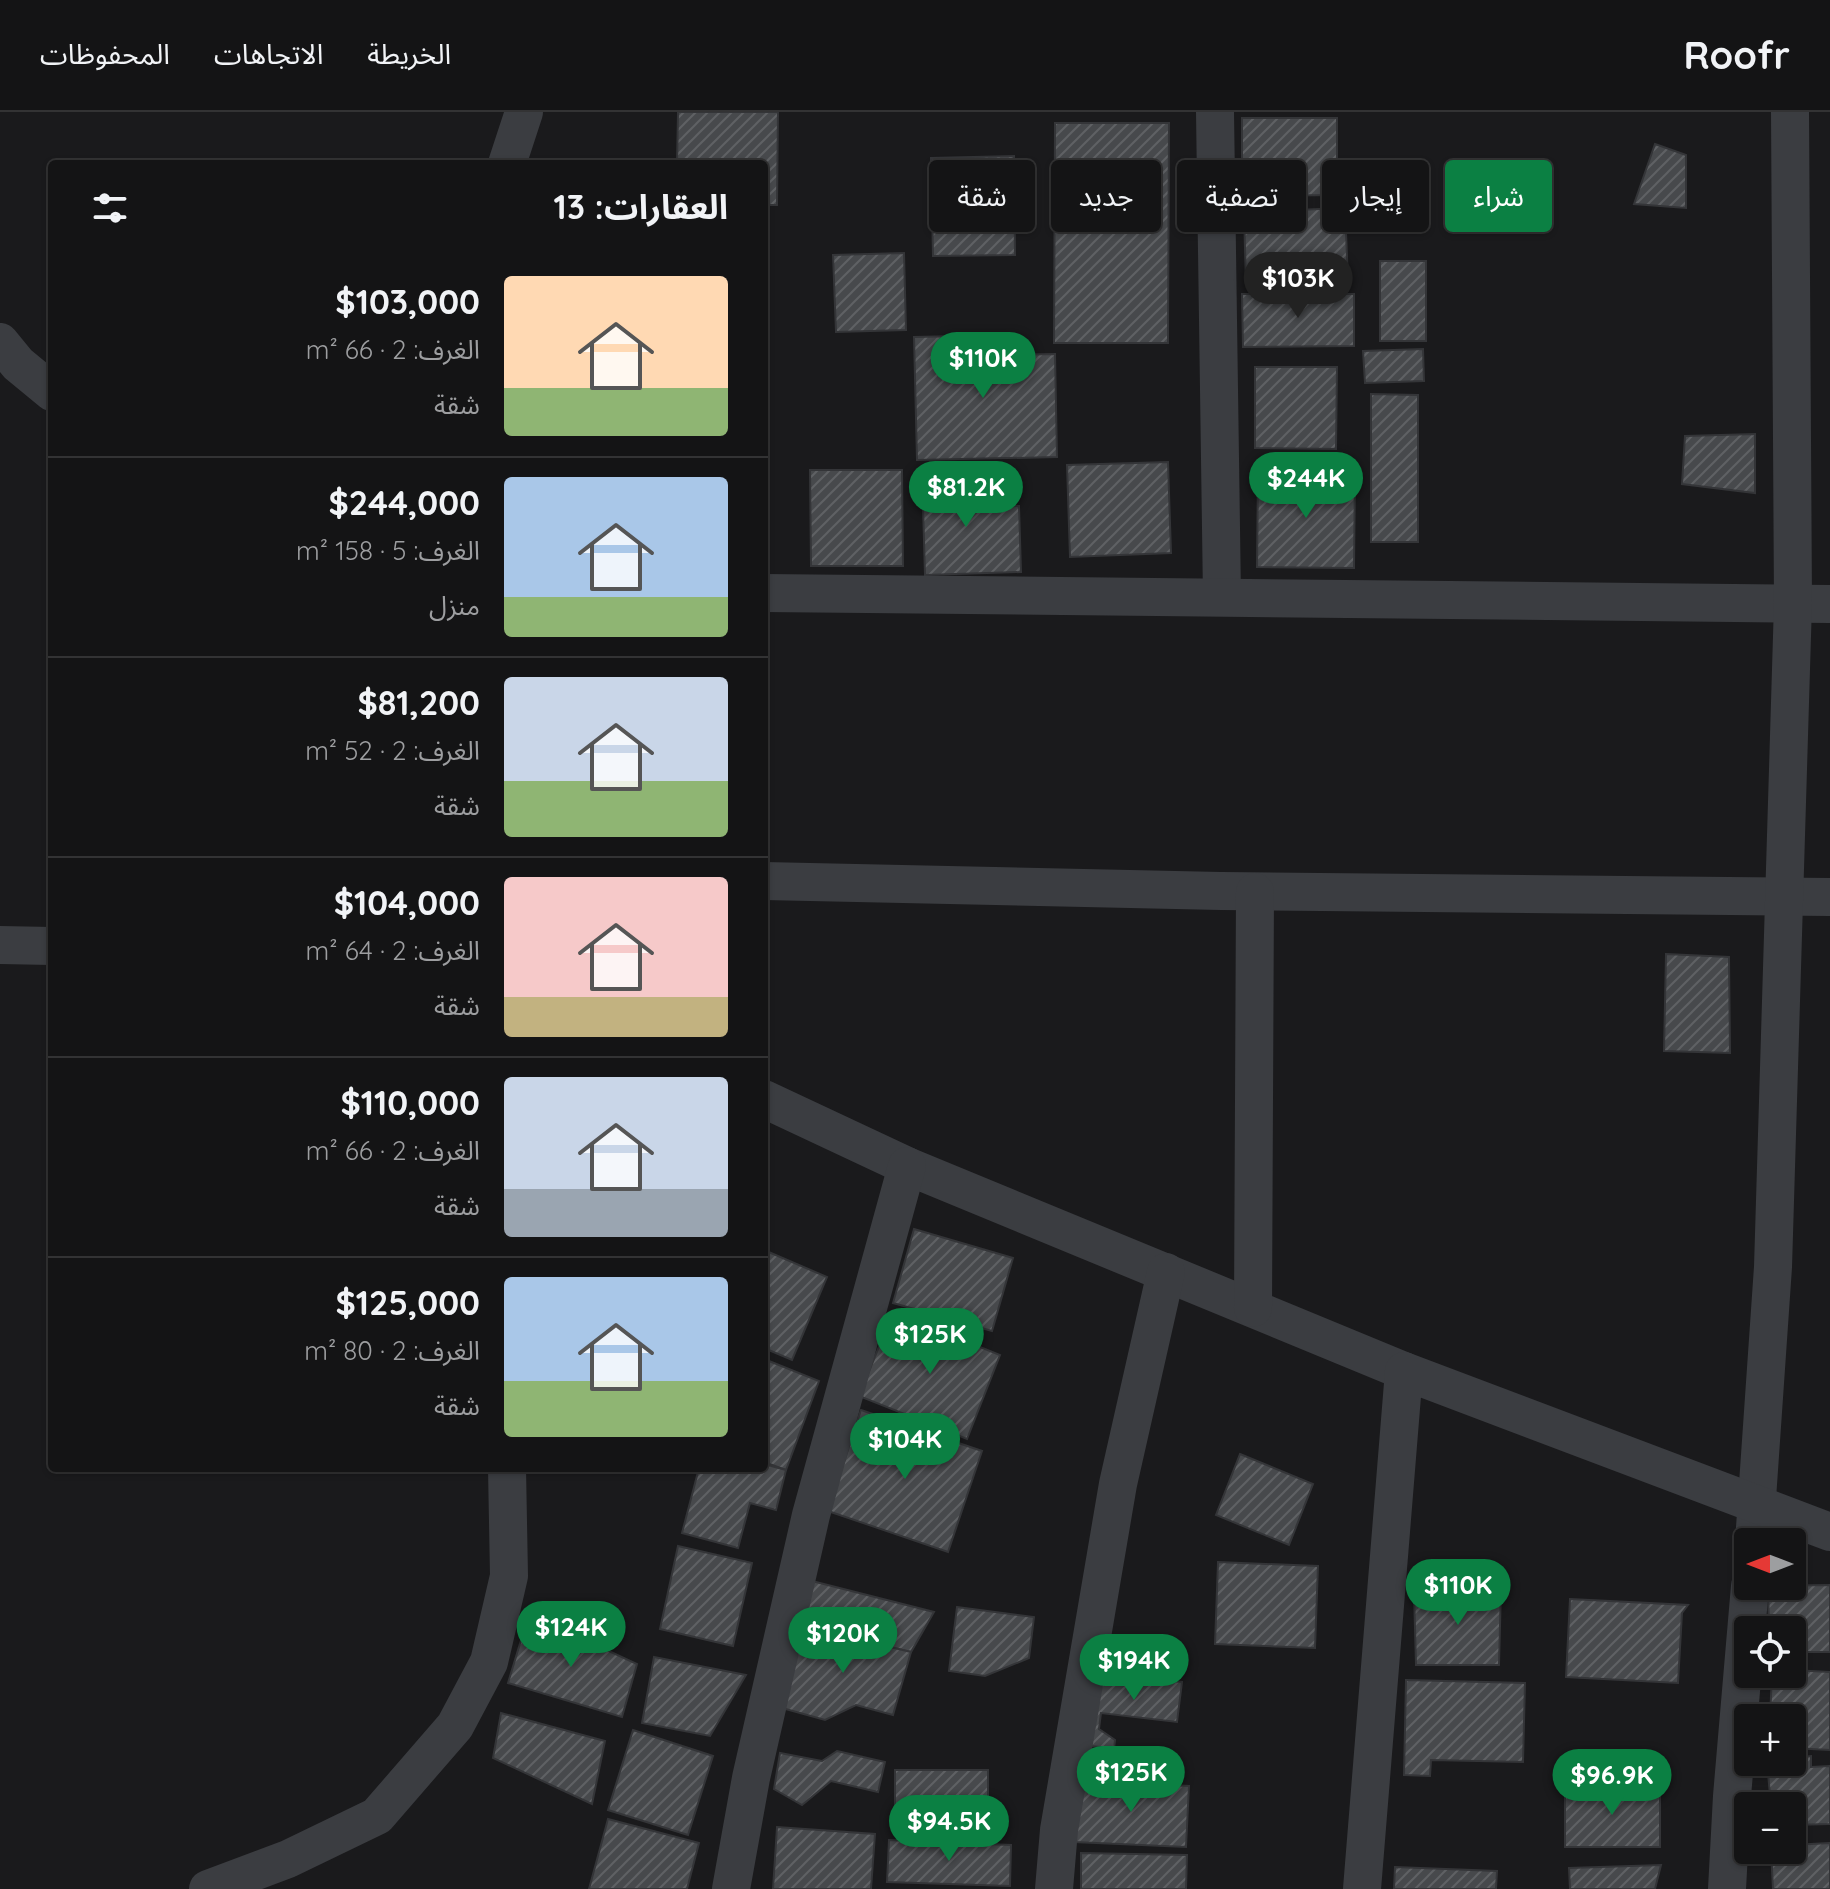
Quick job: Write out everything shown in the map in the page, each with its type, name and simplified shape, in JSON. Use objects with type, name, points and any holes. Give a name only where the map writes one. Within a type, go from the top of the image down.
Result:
[{"type":"street","points":[[508,160],[524,112]]},
{"type":"street","points":[[1215,112],[1222,597]]},
{"type":"street","points":[[1755,1528],[1773,1267],[1793,603],[1790,112]]},
{"type":"street","points":[[0,342],[18,364],[48,389]]},
{"type":"street","points":[[768,593],[1830,604]]},
{"type":"street","points":[[768,881],[1255,892],[1830,897]]},
{"type":"street","points":[[1253,1308],[1255,892]]},
{"type":"street","points":[[0,945],[48,946]]},
{"type":"street","points":[[768,1101],[907,1166],[1404,1371],[1830,1532]]},
{"type":"street","points":[[731,1889],[751,1778],[811,1515],[907,1166]]},
{"type":"street","points":[[1054,1889],[1059,1830],[1118,1484],[1166,1272]]},
{"type":"street","points":[[1362,1889],[1404,1371]]},
{"type":"street","points":[[208,1889],[288,1859],[377,1816],[455,1726],[489,1662],[509,1576],[507,1472]]},
{"type":"street","points":[[1727,1889],[1749,1600]]},
{"type":"building","points":[[678,112],[778,112],[777,205],[768,205],[768,160],[677,160]]},
{"type":"building","points":[[1242,118],[1337,118],[1337,160],[1322,160],[1322,195],[1306,195],[1306,160],[1242,160]]},
{"type":"building","points":[[1055,123],[1169,123],[1168,343],[1054,343],[1055,232],[1161,232],[1161,160],[1055,160]]},
{"type":"building","points":[[1655,144],[1686,155],[1686,208],[1634,204]]},
{"type":"building","points":[[1014,156],[1014,160],[931,160]]},
{"type":"building","points":[[1322,209],[1322,232],[1346,232],[1348,281],[1246,285],[1245,232],[1306,232],[1306,210]]},
{"type":"building","points":[[933,232],[1015,232],[1015,255],[933,256]]},
{"type":"building","points":[[904,253],[906,330],[836,332],[833,255]]},
{"type":"building","points":[[1380,261],[1426,261],[1426,341],[1380,341]]},
{"type":"building","points":[[1242,294],[1354,294],[1354,346],[1243,347]]},
{"type":"building","points":[[1005,335],[1005,355],[1055,354],[1057,457],[917,460],[914,337]]},
{"type":"building","points":[[1423,349],[1424,381],[1365,383],[1363,351]]},
{"type":"building","points":[[1255,367],[1337,367],[1336,449],[1255,448]]},
{"type":"building","points":[[1371,394],[1418,395],[1418,542],[1371,542]]},
{"type":"building","points":[[1755,434],[1755,493],[1682,484],[1685,436]]},
{"type":"building","points":[[1168,462],[1171,553],[1070,557],[1067,465]]},
{"type":"building","points":[[810,470],[902,470],[903,566],[811,566]]},
{"type":"building","points":[[970,470],[971,508],[1019,506],[1021,572],[925,575],[922,472]]},
{"type":"building","points":[[1258,472],[1355,472],[1354,568],[1257,567]]},
{"type":"building","points":[[1666,954],[1729,957],[1730,1053],[1664,1051]]},
{"type":"building","points":[[914,1229],[1013,1258],[992,1331],[893,1303]]},
{"type":"building","points":[[768,1252],[827,1277],[792,1360],[768,1350]]},
{"type":"building","points":[[893,1312],[1000,1355],[967,1439],[859,1396]]},
{"type":"building","points":[[768,1361],[819,1381],[786,1470],[768,1463]]},
{"type":"building","points":[[861,1410],[982,1451],[948,1552],[828,1511]]},
{"type":"building","points":[[1240,1454],[1313,1484],[1289,1545],[1216,1515]]},
{"type":"building","points":[[768,1465],[786,1470],[776,1510],[750,1503],[738,1548],[682,1533],[698,1472],[768,1472]]},
{"type":"building","points":[[678,1546],[752,1563],[733,1646],[660,1629]]},
{"type":"building","points":[[1218,1562],[1318,1566],[1315,1648],[1215,1644]]},
{"type":"building","points":[[812,1581],[934,1612],[911,1652],[802,1626]]},
{"type":"building","points":[[1806,1585],[1830,1585],[1830,1652],[1806,1652],[1806,1616],[1769,1616],[1768,1600],[1806,1600]]},
{"type":"building","points":[[1501,1588],[1499,1665],[1416,1665],[1414,1592]]},
{"type":"building","points":[[1570,1599],[1688,1605],[1682,1613],[1678,1683],[1566,1677]]},
{"type":"building","points":[[957,1607],[1034,1617],[1029,1658],[985,1676],[949,1671]]},
{"type":"building","points":[[529,1614],[637,1664],[622,1717],[508,1683]]},
{"type":"building","points":[[802,1626],[911,1652],[893,1715],[856,1705],[825,1720],[782,1708]]},
{"type":"building","points":[[654,1657],[746,1675],[710,1736],[642,1723]]},
{"type":"building","points":[[1806,1671],[1830,1672],[1830,1750],[1806,1749],[1806,1704],[1771,1704],[1771,1688],[1806,1688]]},
{"type":"building","points":[[1099,1673],[1182,1682],[1177,1722],[1101,1713],[1099,1729],[1115,1740],[1114,1749],[1091,1746]]},
{"type":"building","points":[[1406,1680],[1525,1683],[1523,1762],[1431,1760],[1430,1776],[1404,1775]]},
{"type":"building","points":[[501,1713],[605,1741],[592,1804],[493,1758]]},
{"type":"building","points":[[633,1730],[713,1756],[688,1835],[608,1810]]},
{"type":"building","points":[[837,1751],[885,1762],[878,1792],[831,1781],[802,1805],[774,1789],[780,1753],[822,1761]]},
{"type":"building","points":[[1811,1756],[1811,1767],[1830,1766],[1830,1824],[1806,1825],[1806,1792],[1770,1792],[1768,1776],[1806,1776],[1806,1757]]},
{"type":"building","points":[[895,1770],[988,1770],[988,1833],[895,1833]]},
{"type":"building","points":[[1077,1780],[1189,1786],[1186,1847],[1074,1842]]},
{"type":"building","points":[[1565,1787],[1660,1787],[1660,1847],[1565,1847]]},
{"type":"building","points":[[608,1819],[699,1843],[687,1889],[589,1889]]},
{"type":"building","points":[[777,1827],[875,1834],[871,1889],[773,1889]]},
{"type":"building","points":[[889,1840],[1011,1845],[1010,1886],[887,1882]]},
{"type":"building","points":[[1830,1843],[1830,1889],[1773,1889],[1772,1864],[1806,1864],[1806,1844]]},
{"type":"building","points":[[1081,1853],[1187,1855],[1186,1889],[1081,1889]]},
{"type":"building","points":[[1661,1865],[1655,1889],[1570,1889],[1569,1868]]},
{"type":"building","points":[[1395,1867],[1497,1871],[1496,1889],[1394,1889]]}]
